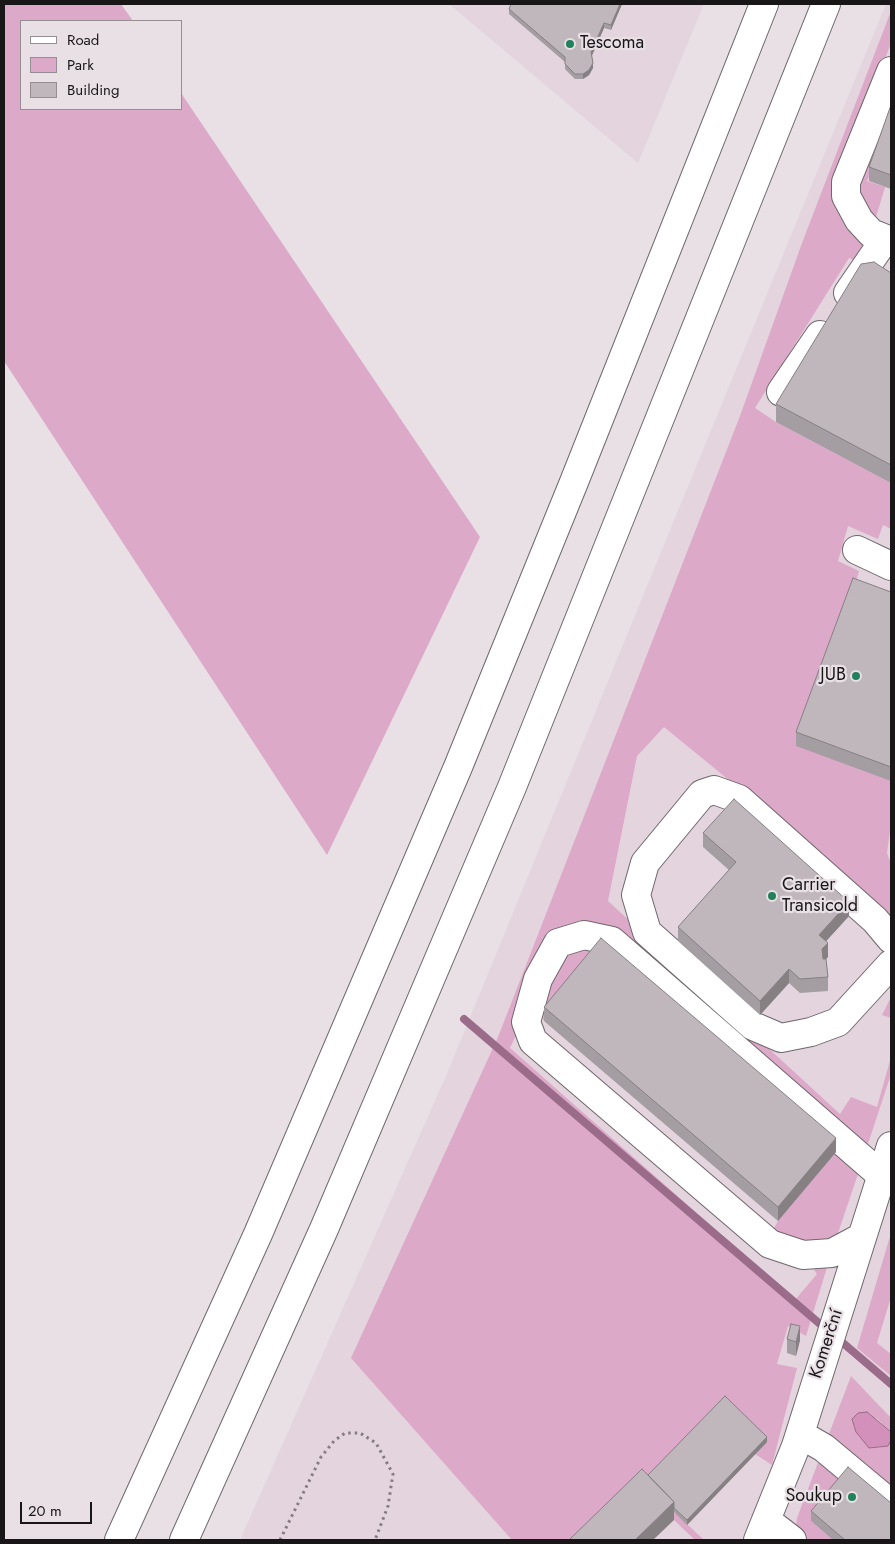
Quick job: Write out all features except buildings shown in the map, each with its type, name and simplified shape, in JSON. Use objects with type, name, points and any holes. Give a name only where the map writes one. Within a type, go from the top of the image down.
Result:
[{"type":"main road","points":[[119,1540],[266,1216],[454,776],[574,482],[764,4]]},
{"type":"main road","points":[[184,1540],[328,1221],[512,787],[826,4]]},
{"type":"main road","points":[[781,392],[888,240],[871,233],[859,220],[846,196],[846,182],[891,71]]},
{"type":"main road","points":[[857,550],[891,566]]},
{"type":"main road","points":[[891,939],[875,920],[739,799],[714,790],[702,794],[645,863],[636,895],[647,932],[753,1026],[781,1038],[811,1032],[838,1022],[891,964]]},
{"type":"main road","points":[[862,1237],[832,1253],[803,1255],[770,1244],[533,1041],[526,1022],[538,979],[558,943],[584,935],[612,941],[882,1176]]},
{"type":"main road","name":"Komerční","points":[[762,1530],[800,1434],[891,1146]]},
{"type":"main road","points":[[800,1434],[824,1448],[891,1504]]},
{"type":"main road","points":[[762,1530],[792,1540]]},
{"type":"path","points":[[280,1540],[321,1457],[334,1441],[345,1433],[360,1434],[376,1444],[392,1474],[388,1506],[375,1540]]},
{"type":"shaded area","points":[[449,4],[704,4],[638,163]]},
{"type":"shaded area","points":[[886,4],[891,4],[891,1540],[240,1540],[446,1076]]},
{"type":"shaded area","points":[[867,1412],[891,1432],[891,1440],[888,1446],[869,1448],[856,1432],[852,1419],[858,1413]]},
{"type":"green space","points":[[4,4],[121,4],[132,20],[20,20],[20,110],[182,110],[182,94],[480,537],[327,855],[4,361]]},
{"type":"green space","points":[[891,11],[891,43],[841,175],[852,221],[866,249],[861,263],[849,258],[755,408],[776,422],[891,483],[891,529],[883,525],[878,539],[848,526],[838,561],[859,571],[853,592],[891,781],[891,824],[887,853],[891,864],[891,922],[730,781],[664,727],[637,756],[608,901],[840,1114],[851,1097],[877,1107],[891,1057],[891,1074],[865,1153],[584,922],[563,926],[546,938],[517,1033],[510,1048],[795,1300],[817,1274],[812,1267],[828,1264],[806,1336],[788,1326],[777,1364],[797,1368],[772,1465],[755,1454],[767,1442],[644,1484],[704,1540],[695,1540],[674,1520],[582,1540],[512,1540],[351,1358],[498,1037],[740,416],[802,243]]},
{"type":"green space","points":[[863,157],[876,161],[867,181],[885,187],[874,224],[853,182]]},
{"type":"green space","points":[[587,949],[601,952],[544,1021],[540,1014],[549,976],[566,956]]},
{"type":"green space","points":[[891,997],[891,1018],[882,1015]]},
{"type":"green space","points":[[836,1152],[859,1171],[835,1242],[814,1245],[772,1232],[778,1221]]},
{"type":"green space","points":[[891,1233],[891,1297],[877,1343],[891,1354],[891,1376],[857,1348]]},
{"type":"green space","points":[[851,1376],[891,1418],[891,1432],[876,1418],[888,1446],[891,1440],[891,1513],[811,1521],[833,1540],[794,1540],[797,1518]]},
{"type":"waterway","points":[[464,1019],[827,1330]]},
{"type":"waterway","points":[[836,1337],[891,1384]]},
{"type":"place","name":"Tescoma","points":[[570,44]]},
{"type":"place","name":"JUB","points":[[856,676]]},
{"type":"place","name":"Carrier Transicold","points":[[772,896]]},
{"type":"place","name":"Soukup","points":[[852,1497]]}]
